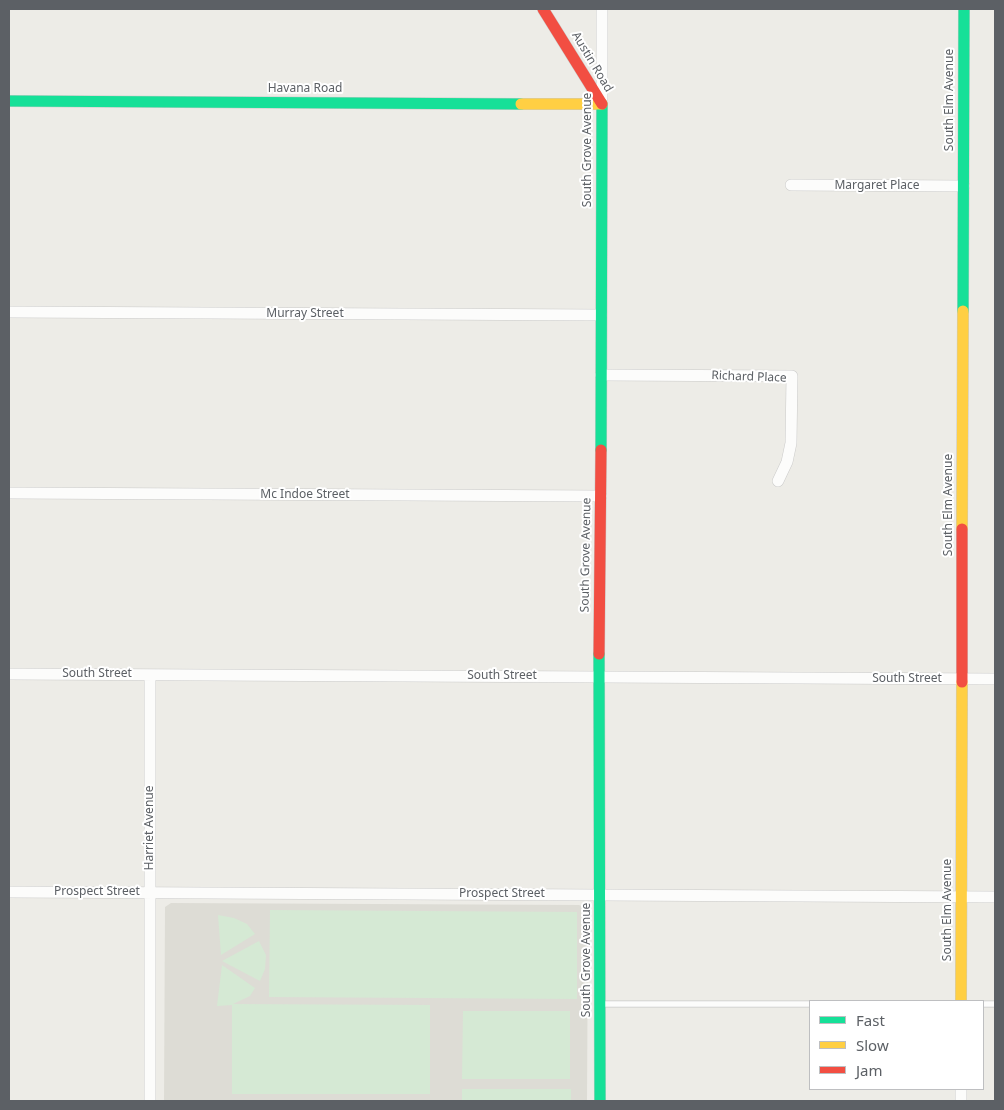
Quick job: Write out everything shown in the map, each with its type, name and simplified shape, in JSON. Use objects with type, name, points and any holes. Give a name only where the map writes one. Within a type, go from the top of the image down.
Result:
[{"type":"street","name":"Austin Road","points":[[543,9],[602,104]]},
{"type":"street","name":"South Grove Avenue","points":[[600,1101],[599,677],[602,9]]},
{"type":"street","name":"South Elm Avenue","points":[[961,1000],[964,9]]},
{"type":"street","name":"Havana Road","points":[[9,101],[602,104]]},
{"type":"street","name":"Margaret Place","points":[[791,185],[964,186]]},
{"type":"street","name":"Murray Street","points":[[9,312],[601,315]]},
{"type":"street","name":"Richard Place","points":[[601,375],[792,376],[791,442],[787,462],[778,481]]},
{"type":"street","name":"Mc Indoe Street","points":[[9,493],[601,496]]},
{"type":"street","name":"South Street","points":[[9,674],[995,679]]},
{"type":"street","name":"Harriet Avenue","points":[[150,674],[150,1101]]},
{"type":"street","name":"Prospect Street","points":[[9,892],[995,897]]},
{"type":"lane","points":[[600,1004],[809,1004]]},
{"type":"shaded area","points":[[171,903],[579,905],[587,908],[587,1101],[164,1101],[165,907]]},
{"type":"green space","points":[[270,910],[577,912],[577,999],[269,997]]},
{"type":"green space","points":[[218,915],[234,918],[247,924],[255,934],[221,955]]},
{"type":"green space","points":[[259,941],[266,955],[265,969],[260,981],[222,961]]},
{"type":"green space","points":[[222,965],[255,988],[250,996],[233,1004],[430,1005],[430,1094],[232,1094],[232,1005],[217,1006]]},
{"type":"green space","points":[[463,1011],[570,1011],[570,1079],[462,1079]]},
{"type":"green space","points":[[462,1089],[571,1089],[571,1101],[462,1101]]},
{"type":"traffic: fast","points":[[963,311],[964,9]]},
{"type":"traffic: fast","points":[[9,101],[521,104]]},
{"type":"traffic: fast","points":[[601,450],[602,104]]},
{"type":"traffic: fast","points":[[599,654],[600,1101]]},
{"type":"traffic: slow","points":[[521,104],[602,104]]},
{"type":"traffic: slow","points":[[962,529],[963,311]]},
{"type":"traffic: slow","points":[[961,1000],[962,682]]},
{"type":"traffic: jam","points":[[543,9],[602,104]]},
{"type":"traffic: jam","points":[[599,654],[601,450]]},
{"type":"traffic: jam","points":[[962,529],[962,682]]}]
